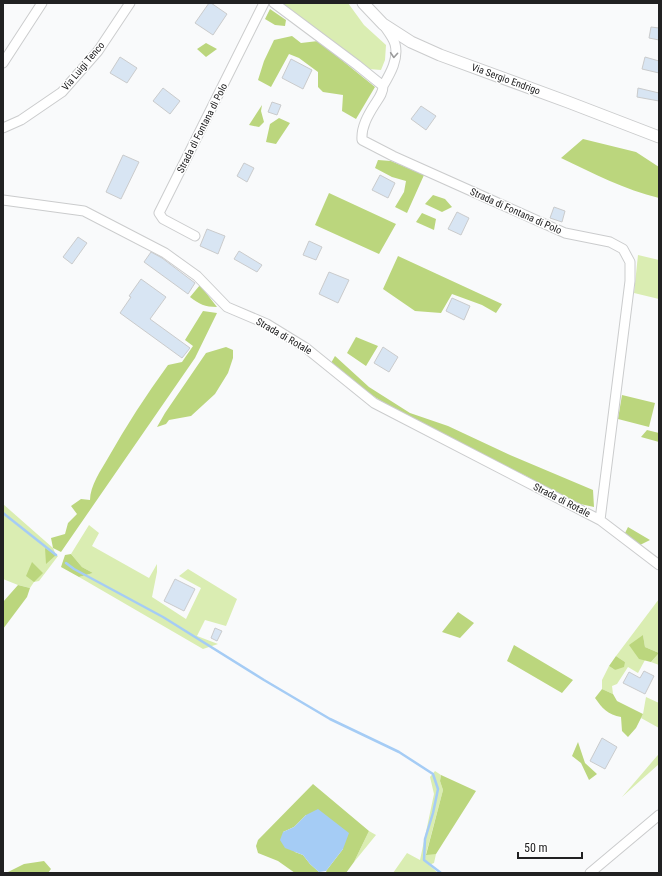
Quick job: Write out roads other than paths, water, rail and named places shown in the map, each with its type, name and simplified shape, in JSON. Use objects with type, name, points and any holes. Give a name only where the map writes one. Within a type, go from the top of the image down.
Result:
[{"type":"street","points":[[3,63],[42,3]]},
{"type":"street","name":"Via Luigi Tenco","points":[[3,128],[21,120],[62,92],[98,51],[130,3]]},
{"type":"street","name":"Strada di Fontana di Polo","points":[[196,236],[162,219],[159,213],[264,3]]},
{"type":"street","points":[[274,3],[383,86],[392,71],[395,55],[395,44],[384,24]]},
{"type":"street","name":"Via Sergio Endrigo","points":[[363,3],[384,24],[411,42],[440,55],[659,137]]},
{"type":"street","name":"Strada di Fontana di Polo","points":[[383,86],[383,91],[370,111],[361,132],[362,140],[393,156],[565,233],[610,242],[623,249],[630,262],[630,281],[600,520]]},
{"type":"street","name":"Strada di Rotale","points":[[3,200],[84,211],[165,253],[197,276],[227,307],[266,324],[306,348],[374,403],[600,520]]},
{"type":"street","points":[[600,520],[659,564]]},
{"type":"street","points":[[590,873],[659,815]]},
{"type":"water","points":[[318,809],[349,833],[343,849],[326,871],[319,872],[303,855],[285,848],[280,840],[283,832],[294,827],[306,815]]},
{"type":"waterway","points":[[3,513],[56,555]]},
{"type":"waterway","points":[[66,563],[74,569],[163,617],[330,719],[399,752],[433,774],[438,789],[433,813],[425,839],[424,860],[441,873]]}]
